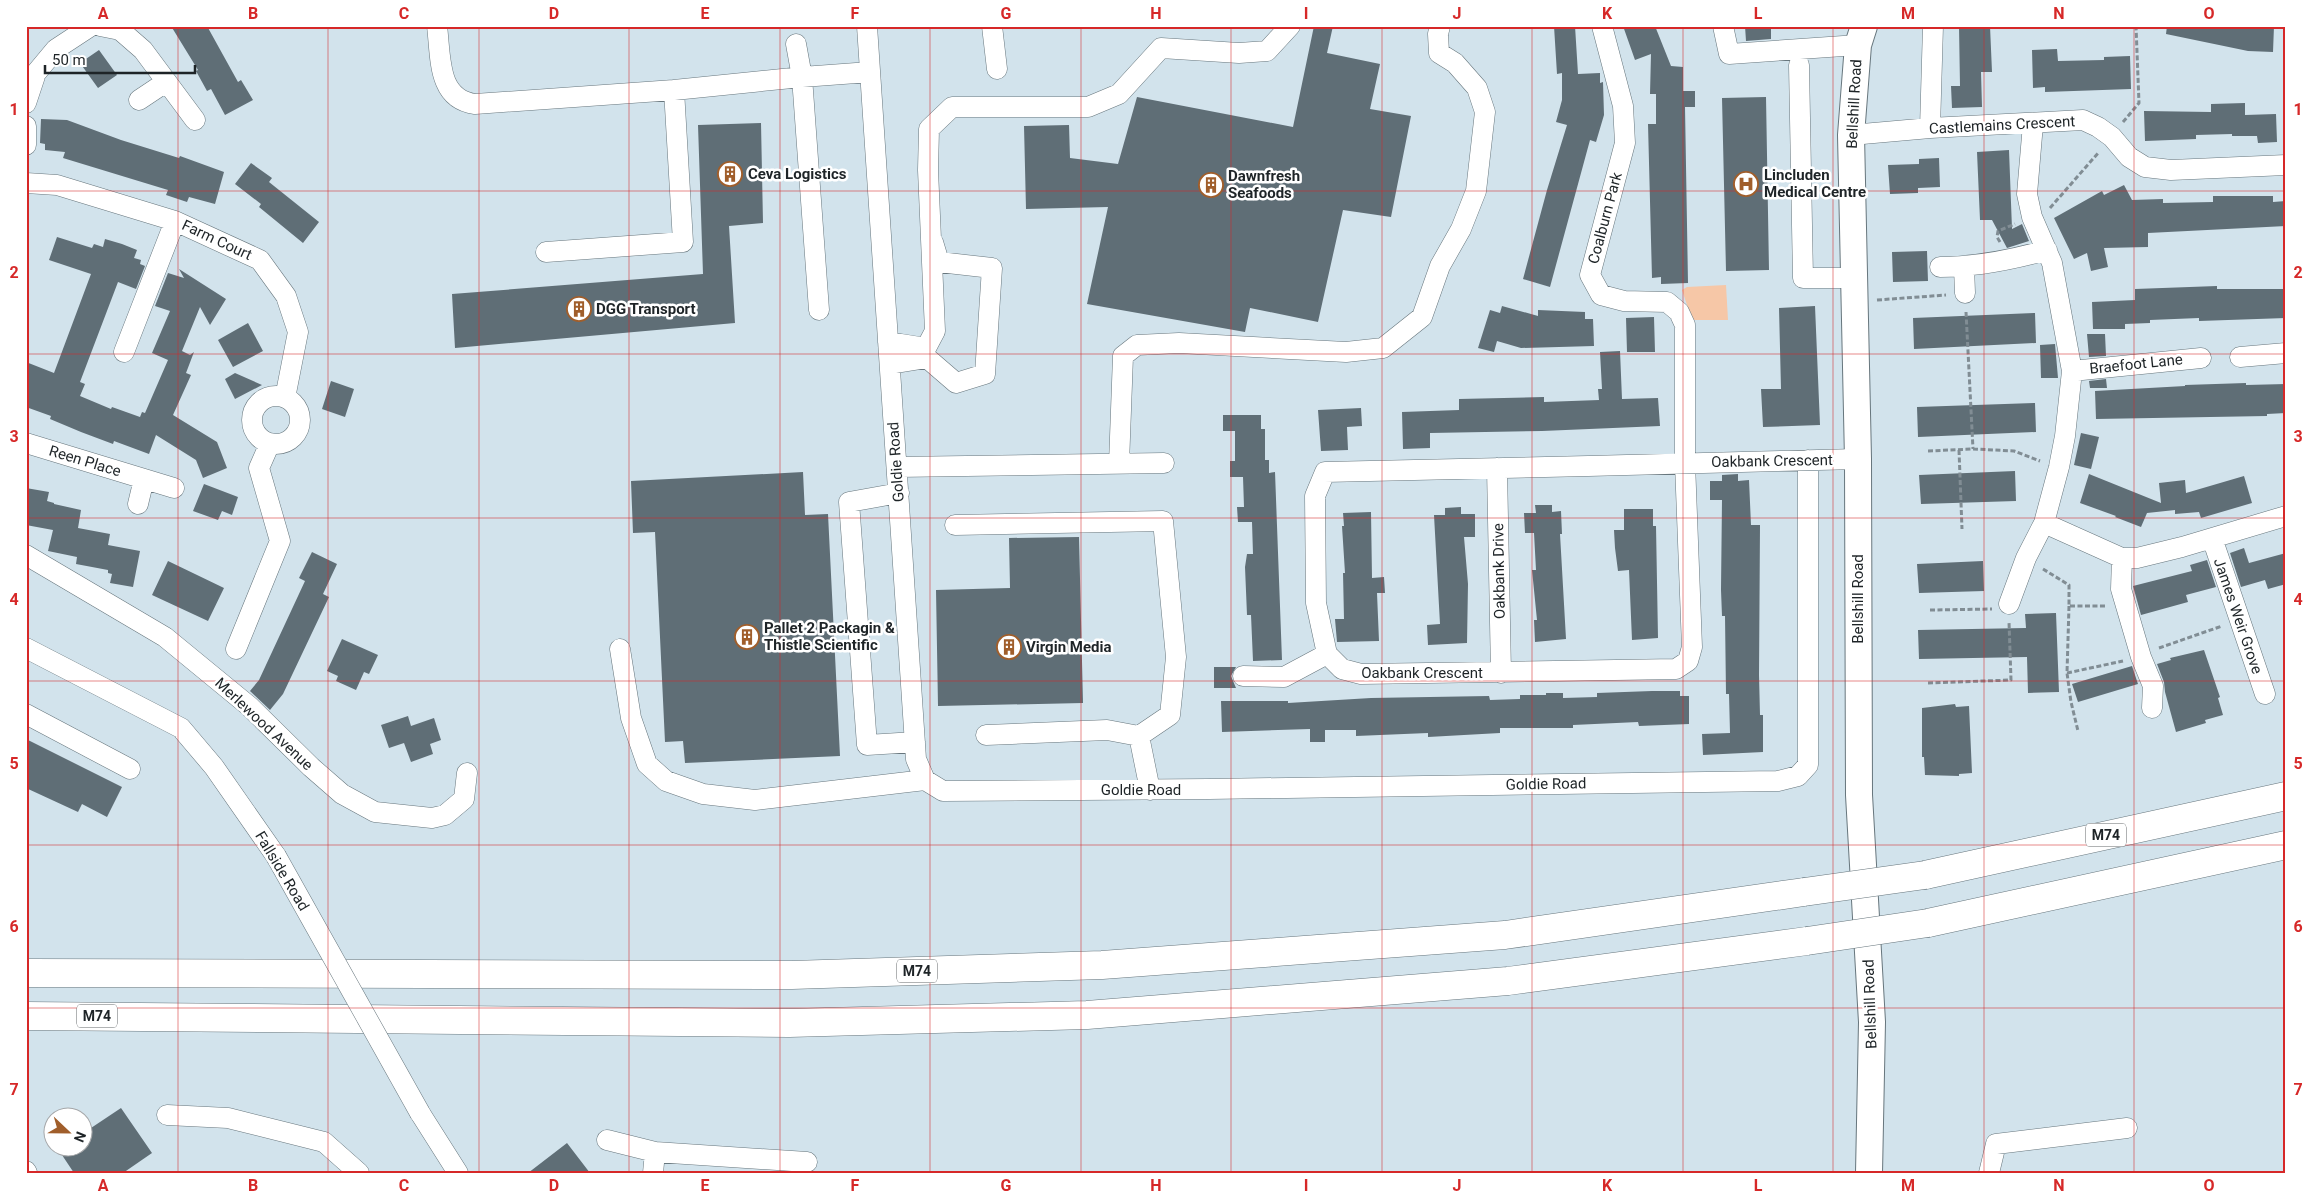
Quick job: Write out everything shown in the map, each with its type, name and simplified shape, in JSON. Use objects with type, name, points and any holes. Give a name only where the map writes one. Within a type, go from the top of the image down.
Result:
[{"type":"highway","name":"M74","points":[[26,973],[792,975],[1102,965],[1505,934],[1925,875],[2286,796]]},
{"type":"highway","name":"M74","points":[[26,1016],[788,1023],[1087,1016],[1508,981],[1807,941],[1928,923],[2286,845]]},
{"type":"highway","points":[[26,1026],[168,1016]]},
{"type":"main road","name":"Bellshill Road","points":[[1861,36],[1851,135],[1858,459],[1860,795],[1872,1022],[1868,1173]]},
{"type":"street","points":[[26,103],[36,73],[56,49],[91,26]]},
{"type":"street","points":[[100,26],[120,30],[142,50],[195,120]]},
{"type":"street","points":[[437,26],[447,88],[454,97],[462,102],[476,104],[674,90],[870,72]]},
{"type":"street","name":"Goldie Road","points":[[867,26],[916,759],[925,780],[943,791],[1208,790],[1778,781],[1798,776],[1808,765],[1808,460]]},
{"type":"street","points":[[992,26],[997,69]]},
{"type":"street","points":[[888,342],[926,348],[935,331],[928,170],[930,129],[952,107],[1088,107],[1118,94],[1162,48],[1239,53],[1267,51],[1290,26]]},
{"type":"street","points":[[1119,464],[1123,356],[1138,345],[1179,343],[1346,352],[1383,348],[1422,317],[1440,266],[1461,229],[1476,191],[1485,112],[1477,88],[1455,63],[1439,53],[1438,34],[1440,26]]},
{"type":"street","name":"Coalburn Park","points":[[1602,26],[1623,106],[1624,143],[1590,275],[1602,296],[1624,301],[1667,302],[1679,312],[1685,325],[1685,463]]},
{"type":"street","points":[[1724,26],[1729,54],[1861,36]]},
{"type":"street","points":[[1930,128],[1933,26]]},
{"type":"street","points":[[796,44],[802,77],[820,310]]},
{"type":"street","points":[[1799,65],[1803,278],[1854,290]]},
{"type":"street","points":[[139,100],[166,82]]},
{"type":"street","points":[[546,252],[683,242],[674,90]]},
{"type":"street","name":"Castlemains Crescent","points":[[1851,135],[1930,128],[2083,120],[2098,127],[2112,137],[2129,156],[2145,167],[2172,170],[2286,165]]},
{"type":"street","points":[[2009,607],[2026,558],[2044,524],[2065,436],[2072,371],[2052,263],[2032,216],[2027,194],[2033,124]]},
{"type":"street","points":[[26,126],[26,145]]},
{"type":"street","name":"Farm Court","points":[[26,184],[57,185],[175,221],[260,260],[286,296],[298,332],[285,398]]},
{"type":"street","name":"Farm Court","points":[[124,352],[129,320],[175,221]]},
{"type":"street","points":[[890,364],[928,358],[956,383],[985,374],[992,268],[939,262],[931,235]]},
{"type":"street","points":[[1940,267],[1964,267],[2010,260],[2047,250]]},
{"type":"street","points":[[1964,267],[1965,293]]},
{"type":"street","points":[[2240,357],[2286,354]]},
{"type":"street","name":"Braefoot Lane","points":[[2072,371],[2201,358]]},
{"type":"street","points":[[270,397],[285,398],[296,408],[299,415],[297,431],[285,442],[270,443],[257,434],[252,420],[253,412],[257,405],[270,397]]},
{"type":"street","name":"Reen Place","points":[[26,443],[174,488]]},
{"type":"street","points":[[236,649],[280,541],[259,468],[270,443]]},
{"type":"street","name":"Oakbank Crescent","points":[[1685,463],[1692,647],[1688,662],[1676,669],[1361,674],[1342,669],[1327,654],[1316,603],[1315,496],[1325,472],[1685,463],[1858,459]]},
{"type":"street","points":[[897,467],[1164,463]]},
{"type":"street","name":"Oakbank Drive","points":[[1497,468],[1501,673]]},
{"type":"street","points":[[138,504],[144,479]]},
{"type":"street","points":[[898,493],[849,502],[867,745],[915,742]]},
{"type":"street","points":[[2044,524],[2122,558],[2137,558],[2286,516]]},
{"type":"street","points":[[954,525],[1163,521],[1176,657],[1170,715],[1139,736],[1107,730],[986,735]]},
{"type":"street","name":"James Weir Grove","points":[[2212,538],[2265,694]]},
{"type":"street","name":"Merlewood Avenue","points":[[26,555],[165,637],[249,706],[311,767],[342,794],[375,812],[432,818],[444,815],[464,798],[467,774]]},
{"type":"street","points":[[2122,558],[2121,588],[2141,657],[2154,686],[2152,708]]},
{"type":"street","name":"Fallside Road","points":[[26,648],[181,728],[214,768],[276,856],[420,1113],[458,1173]]},
{"type":"street","points":[[620,649],[631,718],[647,764],[666,781],[704,794],[755,800],[925,780]]},
{"type":"street","points":[[1243,676],[1284,677],[1327,654]]},
{"type":"street","points":[[26,714],[130,769]]},
{"type":"street","points":[[1139,736],[1150,790]]},
{"type":"street","points":[[167,1115],[228,1118],[324,1142],[359,1173]]},
{"type":"street","points":[[1989,1173],[1996,1144],[2127,1128]]},
{"type":"street","points":[[607,1140],[655,1152],[807,1162]]},
{"type":"street","points":[[653,1173],[655,1152]]},
{"type":"path","points":[[2112,137],[2139,103],[2136,26]]},
{"type":"path","points":[[1854,290],[1965,293],[1973,449]]},
{"type":"path","points":[[1928,451],[1973,449],[2014,451],[2059,467]]},
{"type":"path","points":[[1959,450],[1962,529]]},
{"type":"path","points":[[2026,558],[2069,585],[2067,673],[2078,731]]},
{"type":"path","points":[[2069,606],[2127,606]]},
{"type":"path","points":[[1928,683],[2011,680],[2009,607],[1930,610]]},
{"type":"shaded area","points":[[1726,285],[1728,320],[1692,320],[1682,290],[1687,287]]},
{"type":"building","points":[[171,26],[207,26],[238,82],[241,80],[253,100],[225,115],[211,89],[207,91],[196,71],[198,70]]},
{"type":"building","name":"Dawnfresh Seafoods","points":[[1314,26],[1333,26],[1327,53],[1380,64],[1370,109],[1411,116],[1391,217],[1343,210],[1318,322],[1250,308],[1245,332],[1087,304],[1108,207],[1026,209],[1024,126],[1069,125],[1070,158],[1118,164],[1137,97],[1293,127]]},
{"type":"building","points":[[1554,26],[1575,26],[1578,74],[1600,73],[1600,83],[1603,82],[1604,115],[1596,142],[1590,140],[1550,287],[1523,279],[1567,125],[1556,122],[1562,100],[1562,73],[1557,74]]},
{"type":"building","points":[[1623,26],[1655,26],[1671,66],[1683,67],[1683,91],[1695,91],[1695,107],[1685,107],[1688,283],[1661,284],[1661,277],[1652,278],[1648,124],[1656,124],[1656,94],[1650,94],[1651,54],[1635,60]]},
{"type":"building","points":[[1745,26],[1771,26],[1771,39],[1746,41]]},
{"type":"building","points":[[1959,26],[1990,26],[1992,72],[1981,72],[1982,107],[1952,108],[1951,86],[1960,86]]},
{"type":"building","points":[[2167,26],[2274,26],[2273,52],[2248,51],[2166,34]]},
{"type":"building","points":[[2057,49],[2058,61],[2104,60],[2104,57],[2130,56],[2131,89],[2045,92],[2045,87],[2033,88],[2032,50]]},
{"type":"building","points":[[99,50],[117,75],[98,88],[80,63]]},
{"type":"building","name":"Lincluden Medical Centre","points":[[1766,97],[1769,270],[1726,271],[1722,98]]},
{"type":"building","points":[[2245,103],[2245,115],[2276,114],[2277,142],[2258,143],[2257,136],[2232,136],[2232,134],[2196,135],[2196,139],[2145,141],[2144,111],[2211,112],[2211,104]]},
{"type":"building","points":[[41,119],[67,120],[121,140],[179,158],[180,156],[224,172],[215,204],[189,197],[187,202],[166,195],[168,190],[63,158],[65,152],[45,150],[45,144],[40,143]]},
{"type":"building","points":[[761,123],[763,223],[729,226],[735,323],[455,348],[452,294],[703,274],[698,125]]},
{"type":"building","points":[[2009,150],[2012,229],[2022,224],[2029,241],[2007,248],[1992,220],[1980,220],[1977,152]]},
{"type":"building","points":[[1939,158],[1940,187],[1918,188],[1918,193],[1890,194],[1888,165],[1919,164],[1919,159]]},
{"type":"building","points":[[251,163],[272,178],[269,182],[319,222],[303,243],[259,207],[261,204],[235,184]]},
{"type":"building","points":[[2124,185],[2132,200],[2163,199],[2163,203],[2213,202],[2213,196],[2273,196],[2273,202],[2286,201],[2286,226],[2148,233],[2148,247],[2104,248],[2108,267],[2091,271],[2087,253],[2074,259],[2054,218],[2102,191],[2104,195]]},
{"type":"building","points":[[57,237],[92,248],[94,244],[103,247],[105,239],[122,244],[137,250],[134,258],[141,260],[140,264],[145,266],[136,289],[118,282],[80,382],[85,384],[80,396],[111,409],[112,407],[140,417],[142,412],[145,413],[168,360],[152,353],[170,311],[155,306],[168,273],[184,278],[179,269],[226,299],[210,325],[200,307],[182,351],[190,355],[194,352],[186,373],[191,375],[173,415],[217,442],[227,468],[203,478],[196,460],[156,435],[149,454],[114,441],[113,444],[81,432],[50,419],[51,416],[26,407],[26,362],[54,373],[91,274],[49,260]]},
{"type":"building","points":[[1927,251],[1928,281],[1893,282],[1892,252]]},
{"type":"building","points":[[2217,286],[2217,289],[2286,289],[2286,318],[2199,321],[2199,318],[2150,320],[2150,323],[2125,324],[2125,329],[2093,329],[2092,302],[2135,300],[2135,289]]},
{"type":"building","points":[[1502,306],[1538,316],[1538,310],[1585,312],[1585,319],[1593,319],[1594,346],[1521,348],[1497,341],[1494,352],[1478,348],[1490,310],[1500,313]]},
{"type":"building","points":[[1815,306],[1820,425],[1763,427],[1761,389],[1781,389],[1779,308]]},
{"type":"building","points":[[2035,313],[2036,343],[1914,349],[1913,318]]},
{"type":"building","points":[[1654,317],[1655,352],[1627,352],[1626,318]]},
{"type":"building","points":[[248,323],[263,351],[233,367],[218,340]]},
{"type":"building","points":[[2087,334],[2105,334],[2106,356],[2089,357]]},
{"type":"building","points":[[2055,344],[2058,378],[2041,378],[2040,345]]},
{"type":"building","points":[[1620,351],[1622,399],[1658,398],[1660,426],[1430,433],[1430,448],[1403,449],[1402,412],[1459,410],[1459,399],[1544,397],[1544,402],[1599,400],[1598,389],[1602,389],[1600,352]]},
{"type":"building","points":[[235,373],[262,385],[235,399],[225,379]]},
{"type":"building","points":[[2106,379],[2107,388],[2090,388],[2089,381]]},
{"type":"building","points":[[331,381],[354,389],[345,417],[322,409]]},
{"type":"building","points":[[2246,383],[2246,385],[2286,384],[2286,413],[2267,414],[2267,416],[2096,419],[2095,391]]},
{"type":"building","points":[[2035,403],[2036,432],[1918,437],[1917,407]]},
{"type":"building","points":[[1361,408],[1362,426],[1347,427],[1348,450],[1321,451],[1318,410]]},
{"type":"building","points":[[1223,415],[1261,415],[1261,429],[1265,429],[1265,460],[1269,460],[1269,473],[1275,472],[1282,660],[1253,661],[1251,615],[1247,615],[1245,567],[1247,554],[1253,554],[1252,522],[1238,522],[1237,507],[1244,507],[1243,477],[1230,477],[1230,461],[1235,461],[1235,431],[1223,431]]},
{"type":"building","points":[[2081,433],[2099,437],[2091,469],[2074,465]]},
{"type":"building","points":[[2015,471],[2016,501],[1921,504],[1919,475]]},
{"type":"building","name":"Pallet 2 Packagin & Thistle Scientific","points":[[803,472],[805,515],[828,514],[840,756],[685,763],[683,741],[665,742],[655,532],[633,533],[631,481]]},
{"type":"building","points":[[1738,474],[1738,481],[1749,480],[1751,525],[1760,525],[1759,675],[1760,715],[1763,715],[1763,752],[1703,755],[1702,734],[1730,733],[1729,694],[1726,694],[1725,616],[1722,616],[1721,590],[1722,500],[1710,500],[1710,481],[1722,481],[1722,475]]},
{"type":"building","points":[[2089,474],[2161,503],[2159,483],[2185,480],[2186,493],[2244,476],[2252,503],[2201,518],[2199,512],[2175,514],[2175,510],[2147,513],[2141,527],[2080,503]]},
{"type":"building","points":[[204,484],[238,497],[232,515],[222,511],[218,520],[193,511]]},
{"type":"building","points":[[26,488],[49,492],[47,501],[81,510],[78,528],[110,534],[108,545],[140,551],[133,587],[110,583],[112,574],[108,573],[108,570],[76,564],[77,557],[48,551],[53,530],[26,525]]},
{"type":"building","points":[[1535,505],[1552,505],[1552,512],[1561,511],[1562,534],[1560,534],[1566,639],[1535,642],[1534,620],[1537,620],[1532,570],[1536,570],[1534,533],[1525,533],[1524,513],[1536,513]]},
{"type":"building","points":[[1461,507],[1461,514],[1475,514],[1475,537],[1464,537],[1468,584],[1467,643],[1428,645],[1427,625],[1440,624],[1434,515],[1445,515],[1445,508]]},
{"type":"building","points":[[1624,509],[1653,509],[1653,526],[1656,526],[1658,638],[1632,640],[1629,570],[1618,571],[1615,548],[1614,530],[1624,530]]},
{"type":"building","points":[[1371,512],[1372,578],[1384,577],[1385,593],[1377,593],[1379,641],[1337,642],[1335,619],[1344,619],[1343,513]]},
{"type":"building","name":"Virgin Media","points":[[1079,537],[1083,703],[938,706],[936,590],[1010,588],[1009,538]]},
{"type":"building","points":[[2244,548],[2249,563],[2286,553],[2286,584],[2268,589],[2265,580],[2241,587],[2230,553]]},
{"type":"building","points":[[312,552],[337,564],[323,594],[329,597],[283,694],[270,710],[250,691],[259,680],[305,581],[299,578]]},
{"type":"building","points":[[2207,560],[2216,587],[2186,595],[2188,602],[2141,615],[2133,586],[2192,571],[2190,565]]},
{"type":"building","points":[[168,561],[224,588],[208,621],[152,595]]},
{"type":"building","points":[[1983,561],[1984,591],[1919,593],[1917,564]]},
{"type":"building","points":[[2056,613],[2059,692],[2028,693],[2027,657],[1919,659],[1918,630],[2026,628],[2025,614]]},
{"type":"building","points":[[342,639],[378,655],[369,674],[364,672],[356,690],[336,681],[338,676],[327,671]]},
{"type":"building","points":[[2204,650],[2220,697],[2218,698],[2223,715],[2205,720],[2206,723],[2176,732],[2164,682],[2157,664],[2171,660],[2170,658]]},
{"type":"building","points":[[2132,666],[2138,684],[2078,702],[2072,684]]},
{"type":"building","points":[[1214,667],[1236,667],[1231,676],[1236,688],[1214,688]]},
{"type":"building","points":[[1680,691],[1680,696],[1689,696],[1689,724],[1639,726],[1638,722],[1573,725],[1573,728],[1500,728],[1500,733],[1428,737],[1428,733],[1356,736],[1356,730],[1325,730],[1325,742],[1310,742],[1310,729],[1222,732],[1221,701],[1288,701],[1288,703],[1371,698],[1489,696],[1490,700],[1520,699],[1520,695],[1546,695],[1546,693],[1563,693],[1563,698],[1597,697],[1597,693]]},
{"type":"building","points":[[1955,704],[1956,707],[1969,706],[1972,773],[1959,774],[1959,776],[1925,775],[1924,757],[1922,757],[1922,708]]},
{"type":"building","points":[[408,716],[411,726],[434,718],[441,740],[430,744],[433,754],[411,762],[404,743],[389,748],[381,725]]},
{"type":"building","points":[[26,739],[122,787],[107,817],[82,804],[78,812],[26,788]]},
{"type":"building","points":[[121,1108],[152,1153],[123,1173],[74,1173],[63,1156],[92,1156],[92,1127]]},
{"type":"building","points":[[567,1143],[590,1173],[528,1173]]},
{"type":"place","name":"Ceva Logistics","points":[[730,174]]},
{"type":"place","name":"Lincluden Medical Centre","points":[[1746,184]]},
{"type":"place","name":"Dawnfresh Seafoods","points":[[1211,185]]},
{"type":"place","name":"DGG Transport","points":[[579,309]]},
{"type":"place","name":"Pallet 2 Packagin & Thistle Scientific","points":[[747,637]]},
{"type":"place","name":"Virgin Media","points":[[1009,647]]}]
